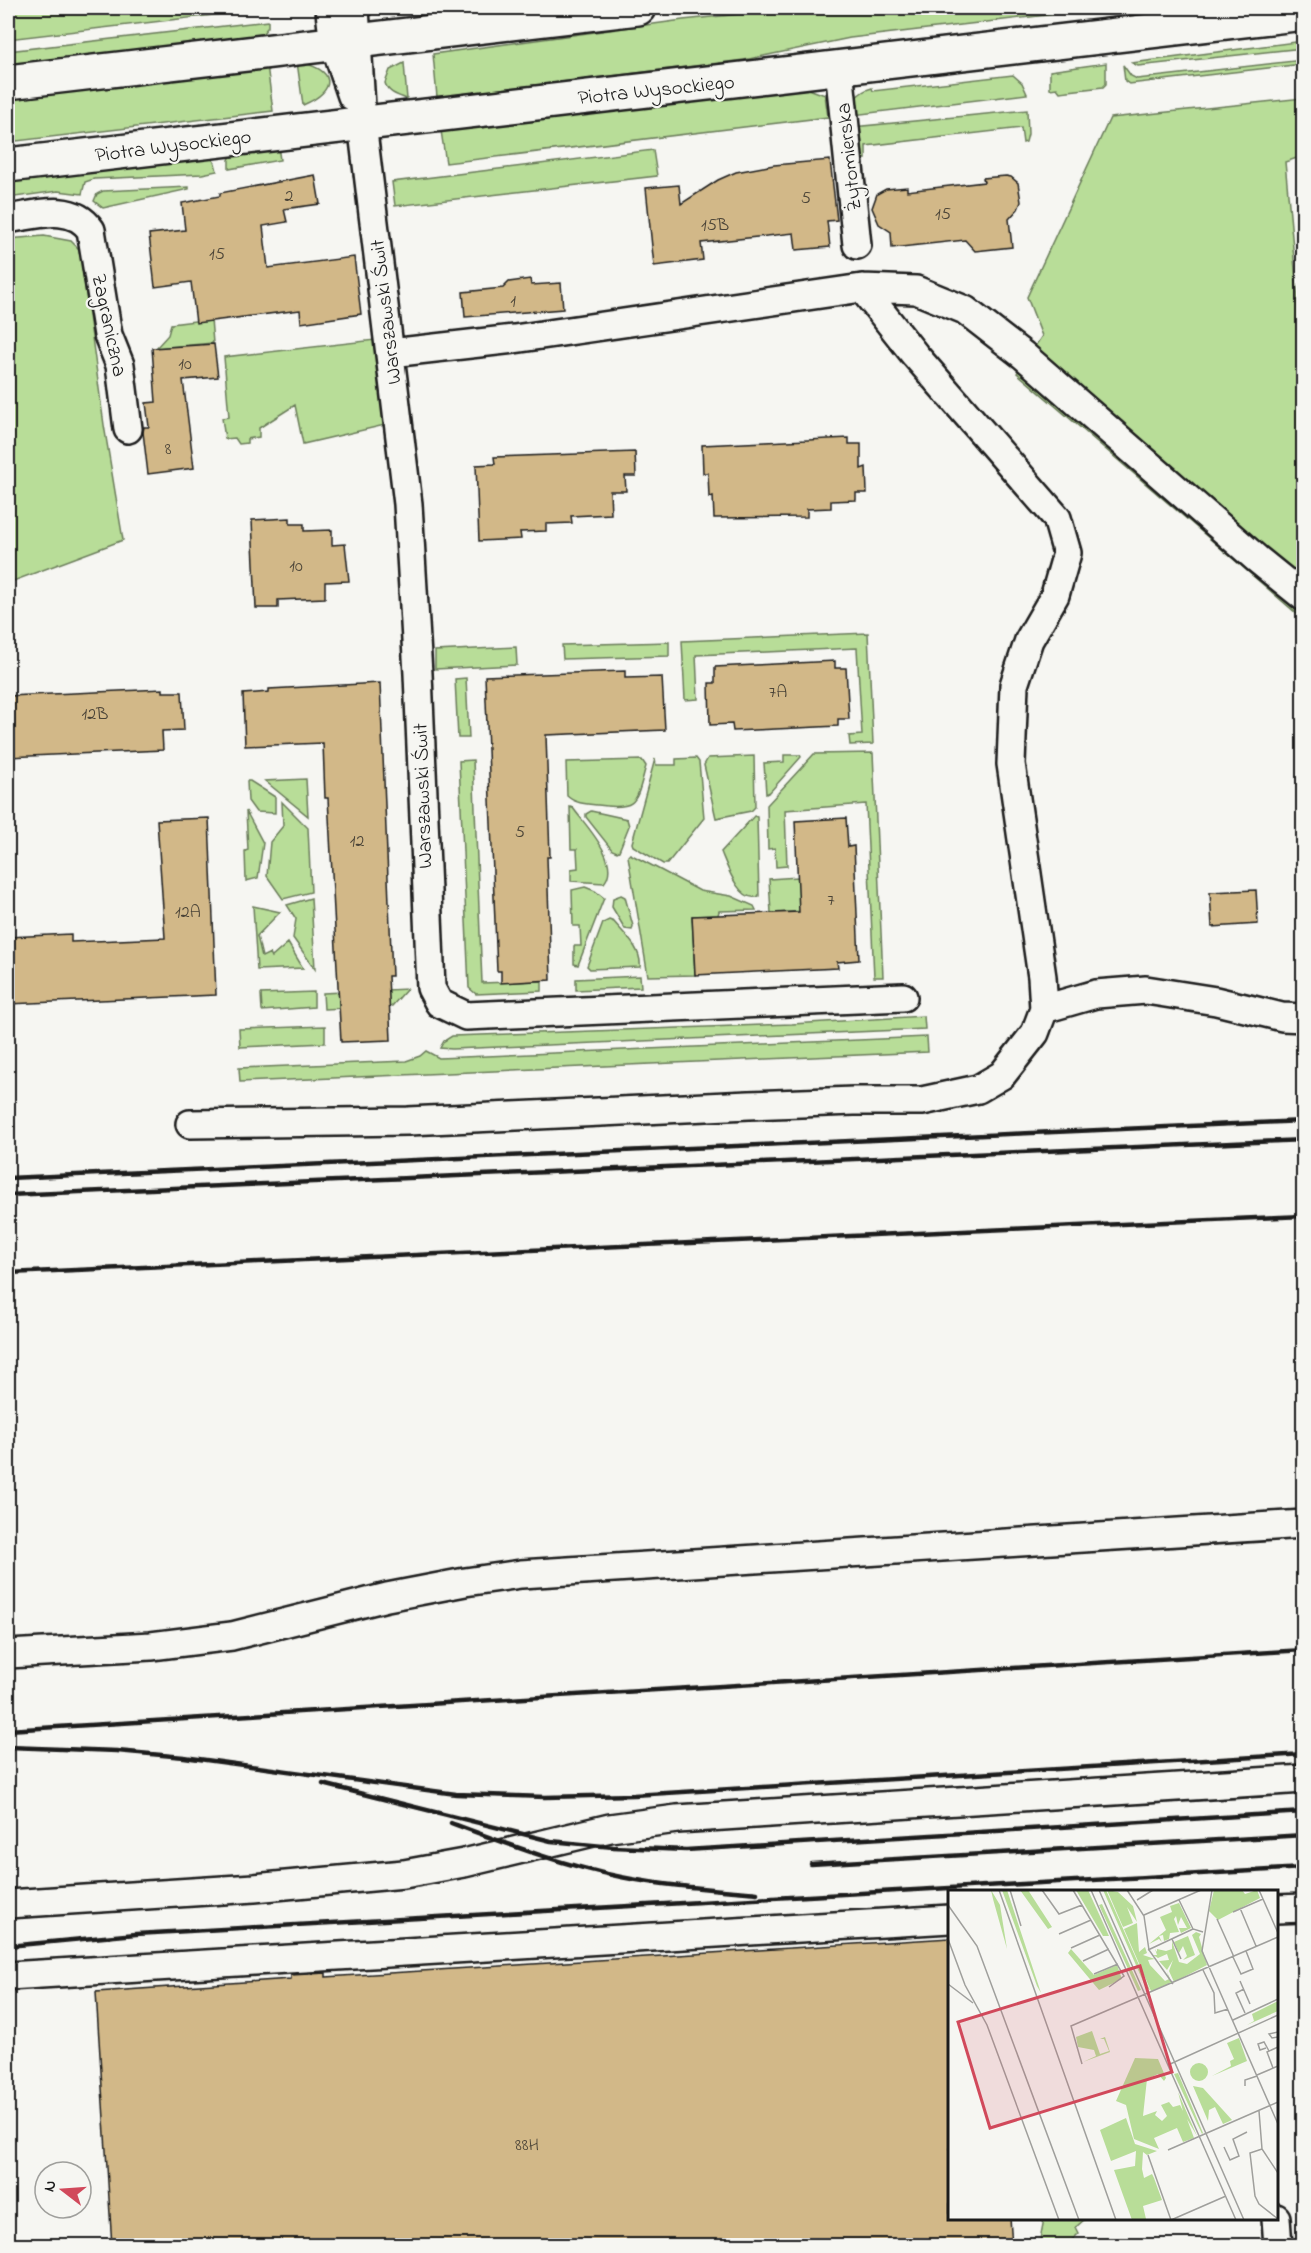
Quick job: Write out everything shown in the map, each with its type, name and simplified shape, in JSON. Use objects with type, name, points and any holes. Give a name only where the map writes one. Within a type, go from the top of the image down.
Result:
[{"type":"main road","points":[[8,82],[638,8]]},
{"type":"main road","name":"Piotra Wysockiego","points":[[8,165],[839,68],[1212,15],[1304,13]]},
{"type":"street","points":[[330,8],[330,27],[346,42],[356,8]]},
{"type":"street","name":"Warszawski Świt","points":[[346,42],[362,123],[408,504],[418,674],[429,975],[431,988],[439,1003],[466,1016],[903,997]]},
{"type":"street","name":"Żytomierska","points":[[839,68],[857,245]]},
{"type":"street","name":"Zagraniczna","points":[[8,219],[58,212],[71,214],[87,223],[94,237],[108,335],[120,365],[128,429]]},
{"type":"street","points":[[391,353],[514,339],[862,288],[916,290],[965,310],[1023,355],[1257,559],[1304,597]]},
{"type":"street","points":[[190,1124],[408,1121],[854,1101],[922,1101],[978,1089],[1002,1075],[1035,1034],[1044,1009],[1042,977],[1011,764],[1014,685],[1029,640],[1055,595],[1066,553],[1057,518],[915,356],[862,288]]},
{"type":"street","points":[[1044,1009],[1096,994],[1146,990],[1216,1001],[1282,1017],[1304,1018]]},
{"type":"street","points":[[8,1654],[151,1646],[232,1636],[387,1597],[521,1574],[1304,1524]]},
{"type":"street","points":[[8,1904],[254,1888],[404,1874],[474,1861],[610,1828],[677,1819],[1304,1779]]},
{"type":"street","points":[[1278,1909],[1304,1908]]},
{"type":"street","points":[[8,1976],[948,1919]]},
{"type":"street","points":[[1276,2220],[1278,2246]]},
{"type":"green space","points":[[8,8],[266,8],[266,9],[8,39]]},
{"type":"green space","points":[[797,8],[1098,9],[850,38],[744,60],[437,97],[433,54],[683,20]]},
{"type":"green space","points":[[268,21],[263,38],[8,68],[8,51]]},
{"type":"green space","points":[[1303,41],[1303,48],[1138,66],[1132,63]]},
{"type":"green space","points":[[1303,60],[1303,64],[1129,84],[1125,81],[1123,65],[1131,76],[1137,79]]},
{"type":"green space","points":[[297,62],[319,69],[328,80],[323,93],[303,105]]},
{"type":"green space","points":[[404,63],[407,99],[396,95],[385,83],[390,70]]},
{"type":"green space","points":[[1106,63],[1106,84],[1103,87],[1060,92],[1057,88],[1050,89],[1050,71]]},
{"type":"green space","points":[[267,65],[273,111],[8,142],[8,96]]},
{"type":"green space","points":[[1013,75],[1022,83],[1027,94],[853,115],[852,110],[856,98],[872,88],[873,91]]},
{"type":"green space","points":[[806,88],[825,95],[828,117],[446,163],[441,131]]},
{"type":"green space","points":[[1303,98],[1303,156],[1285,162],[1299,312],[1304,312],[1303,619],[1017,373],[1042,336],[1027,297],[1110,118]]},
{"type":"green space","points":[[1027,110],[1028,134],[1026,142],[1023,143],[1021,128],[866,146],[866,159],[861,158],[853,127]]},
{"type":"green space","points":[[278,146],[280,160],[229,169],[232,154]]},
{"type":"green space","points":[[653,150],[657,176],[395,206],[392,182]]},
{"type":"green space","points":[[210,156],[217,171],[202,174],[94,179],[85,182],[82,194],[58,191],[8,198],[8,179]]},
{"type":"green space","points":[[189,187],[189,189],[103,208],[94,201],[97,194],[103,191]]},
{"type":"green space","points":[[44,236],[71,241],[80,250],[104,425],[123,540],[8,583],[8,239]]},
{"type":"green space","points":[[211,319],[213,343],[156,348],[168,335],[171,324]]},
{"type":"green space","points":[[375,340],[385,425],[303,444],[295,405],[259,428],[259,437],[247,439],[247,443],[239,444],[235,438],[225,439],[222,418],[229,417],[224,357]]},
{"type":"green space","points":[[868,633],[873,744],[850,745],[849,736],[862,735],[857,648],[696,655],[698,699],[685,700],[682,641]]},
{"type":"green space","points":[[669,642],[669,656],[563,659],[562,645]]},
{"type":"green space","points":[[516,647],[517,665],[435,669],[435,651]]},
{"type":"green space","points":[[466,678],[469,738],[458,738],[455,679]]},
{"type":"green space","points":[[873,753],[883,977],[874,977],[866,804],[785,810],[787,866],[776,867],[775,848],[768,849],[767,805],[814,754]]},
{"type":"green space","points":[[784,755],[800,755],[801,757],[766,794],[764,763],[784,762]]},
{"type":"green space","points":[[754,756],[755,807],[751,811],[716,818],[704,765],[708,758]]},
{"type":"green space","points":[[696,758],[699,762],[704,818],[667,864],[663,864],[633,846],[632,843],[655,759],[656,765],[676,765],[676,759]]},
{"type":"green space","points":[[473,760],[482,983],[542,981],[542,991],[476,994],[469,988],[459,761]]},
{"type":"green space","points":[[642,760],[646,766],[640,788],[634,801],[629,805],[586,804],[574,801],[567,796],[566,762]]},
{"type":"green space","points":[[306,779],[308,816],[265,781]]},
{"type":"green space","points":[[247,781],[275,797],[275,813],[256,812],[248,801]]},
{"type":"green space","points":[[282,802],[308,828],[311,892],[283,899],[267,876],[270,842],[283,826]]},
{"type":"green space","points":[[570,807],[593,834],[605,855],[608,874],[604,883],[571,881],[571,869],[578,868],[577,849],[571,849]]},
{"type":"green space","points":[[246,811],[263,843],[258,878],[246,881],[245,851],[248,850]]},
{"type":"green space","points":[[591,811],[627,819],[629,826],[619,851],[612,850],[586,817],[586,814]]},
{"type":"green space","points":[[754,816],[757,817],[759,896],[752,897],[746,895],[735,883],[721,852]]},
{"type":"green space","points":[[630,854],[700,891],[731,896],[754,906],[756,910],[719,911],[718,915],[692,916],[695,975],[648,976],[628,856]]},
{"type":"green space","points":[[798,877],[806,911],[771,913],[769,879]]},
{"type":"green space","points":[[585,887],[604,898],[578,965],[574,964],[574,946],[581,946],[580,926],[573,926],[572,890]]},
{"type":"green space","points":[[621,895],[625,897],[633,926],[632,930],[625,929],[612,907],[613,898]]},
{"type":"green space","points":[[311,898],[315,969],[293,938],[296,919],[287,905]]},
{"type":"green space","points":[[253,906],[280,912],[257,936],[262,957],[270,953],[272,957],[288,943],[303,968],[257,970]]},
{"type":"green space","points":[[609,920],[614,922],[636,948],[640,967],[590,969],[587,966],[603,923]]},
{"type":"green space","points":[[640,976],[641,987],[576,990],[576,979]]},
{"type":"green space","points":[[407,989],[392,1006],[324,1009],[323,993]]},
{"type":"green space","points":[[314,992],[314,1007],[262,1011],[261,994]]},
{"type":"green space","points":[[924,1016],[925,1029],[440,1048],[444,1041],[452,1036],[792,1024]]},
{"type":"green space","points":[[325,1026],[325,1043],[240,1047],[239,1029]]},
{"type":"green space","points":[[927,1037],[928,1052],[240,1082],[239,1068],[406,1061],[426,1051],[439,1058]]},
{"type":"green space","points":[[1044,2220],[1084,2220],[1076,2227],[1079,2233],[1067,2245],[1039,2245]]},
{"type":"building","points":[[830,160],[837,220],[827,221],[830,247],[796,250],[794,233],[701,243],[703,260],[654,266],[646,188],[679,185],[681,204],[718,180],[736,172],[774,165]]},
{"type":"building","points":[[315,175],[320,204],[284,209],[287,222],[263,226],[268,268],[354,257],[361,314],[301,323],[300,310],[196,323],[191,282],[155,287],[149,234],[185,230],[182,203],[220,196],[220,193]]},
{"type":"building","points":[[1006,176],[1018,183],[1021,202],[1009,219],[1012,247],[975,251],[965,240],[892,248],[891,232],[879,224],[872,208],[877,194],[886,189],[907,187],[907,191],[984,182],[983,178]]},
{"type":"building","points":[[530,279],[531,285],[561,283],[563,309],[465,317],[463,292],[503,288],[509,282]]},
{"type":"building","points":[[214,344],[218,377],[183,380],[194,468],[148,474],[143,432],[144,427],[149,427],[146,403],[156,402],[152,348]]},
{"type":"building","points":[[849,438],[849,444],[861,444],[861,469],[866,467],[867,493],[856,493],[856,500],[831,501],[831,508],[807,509],[807,517],[714,518],[713,496],[709,497],[708,473],[703,473],[702,445]]},
{"type":"building","points":[[635,452],[636,476],[625,476],[626,491],[610,491],[611,514],[571,516],[572,523],[546,524],[546,531],[520,532],[521,539],[479,541],[476,465],[495,464],[494,457]]},
{"type":"building","points":[[290,518],[290,524],[304,524],[304,531],[332,530],[332,545],[345,544],[349,581],[325,582],[325,598],[278,600],[278,608],[256,608],[252,520]]},
{"type":"building","points":[[835,661],[835,668],[846,668],[849,719],[838,719],[838,726],[733,731],[732,724],[710,725],[709,683],[715,683],[715,667]]},
{"type":"building","points":[[625,671],[625,678],[662,677],[665,730],[546,735],[551,980],[501,983],[501,971],[497,971],[485,676]]},
{"type":"building","points":[[380,683],[392,976],[388,976],[391,1040],[341,1042],[323,743],[245,746],[243,694],[269,692],[269,689]]},
{"type":"building","points":[[163,689],[163,692],[182,692],[184,730],[162,731],[163,750],[8,757],[8,696]]},
{"type":"building","points":[[209,818],[216,995],[8,1004],[8,937],[71,934],[71,942],[165,938],[157,820]]},
{"type":"building","points":[[846,818],[848,847],[854,846],[859,960],[837,962],[838,968],[695,975],[692,916],[799,912],[795,821]]},
{"type":"building","points":[[1256,890],[1258,924],[1212,927],[1210,892]]},
{"type":"building","points":[[948,1938],[948,2220],[1010,2220],[1012,2246],[112,2246],[96,1992],[291,1979],[291,1975],[326,1973],[326,1977]]},
{"type":"railway","points":[[8,1178],[1304,1121]]},
{"type":"railway","points":[[8,1195],[1304,1140]]},
{"type":"railway","points":[[8,1273],[1304,1216]]},
{"type":"railway","points":[[8,1730],[1304,1650]]},
{"type":"railway","points":[[8,1747],[117,1751],[184,1757],[456,1794],[545,1797],[634,1795],[1304,1754]]},
{"type":"railway","points":[[323,1784],[551,1841],[613,1847],[686,1850],[1304,1812]]},
{"type":"railway","points":[[451,1823],[535,1853],[599,1872],[654,1883],[757,1893]]},
{"type":"railway","points":[[811,1864],[1304,1835]]},
{"type":"railway","points":[[8,1946],[136,1934],[1304,1868]]}]
